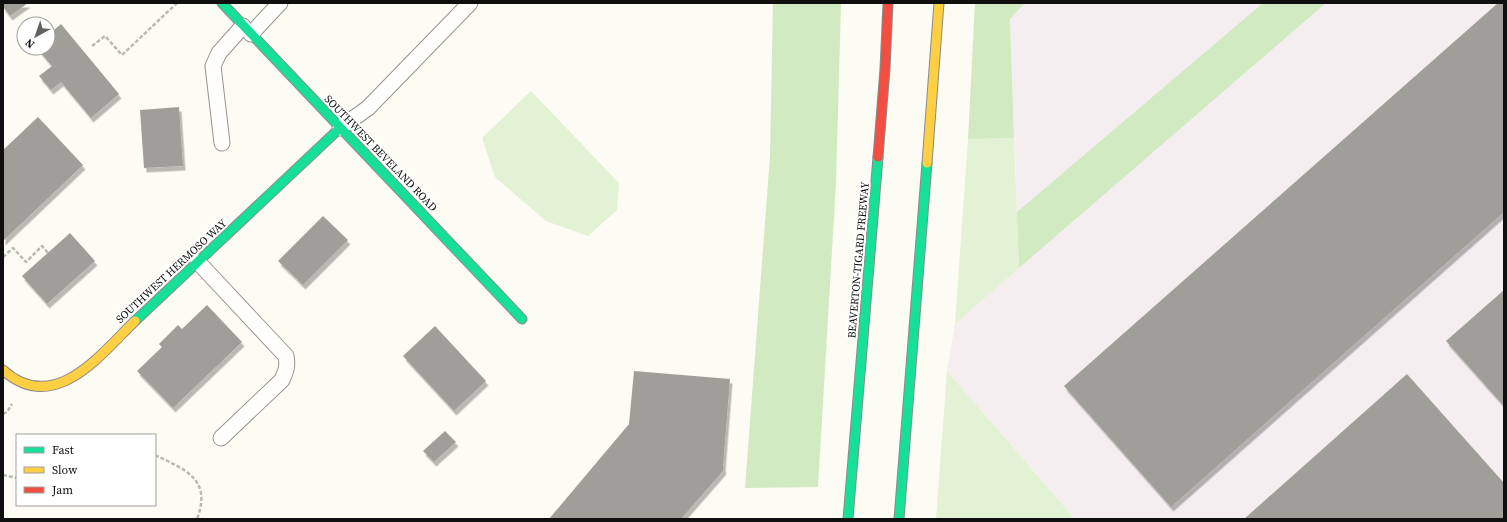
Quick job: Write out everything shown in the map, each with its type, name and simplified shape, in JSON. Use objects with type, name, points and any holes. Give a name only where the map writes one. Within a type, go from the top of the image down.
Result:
[{"type":"main road","name":"SOUTHWEST BEVELAND ROAD","points":[[222,3],[522,319]]},
{"type":"main road","name":"BEAVERTON-TIGARD FREEWAY","points":[[848,519],[885,69],[888,3]]},
{"type":"main road","points":[[899,519],[936,66],[939,3]]},
{"type":"main road","name":"SOUTHWEST HERMOSO WAY","points":[[3,370],[25,385],[42,388],[61,383],[86,369],[340,128]]},
{"type":"lane","points":[[222,143],[213,66],[218,53],[280,3]]},
{"type":"lane","points":[[340,128],[368,108],[470,3]]},
{"type":"lane","points":[[198,262],[286,356],[288,363],[282,380],[221,438]]},
{"type":"path","points":[[92,46],[105,36],[122,55],[176,3]]},
{"type":"path","points":[[3,257],[13,248],[26,262],[42,246],[48,253]]},
{"type":"path","points":[[156,455],[182,468],[197,480],[202,494],[201,508],[197,519]]},
{"type":"path","points":[[3,475],[16,478]]},
{"type":"shaded area","points":[[1025,3],[1504,3],[1504,519],[1075,519],[947,371],[955,324],[1019,268],[1010,19]]},
{"type":"green space","points":[[773,3],[841,3],[836,183],[818,487],[745,488],[770,156]]},
{"type":"green space","points":[[975,3],[1025,3],[1010,19],[1014,138],[968,139]]},
{"type":"green space","points":[[1263,3],[1326,3],[1019,268],[1017,212]]},
{"type":"green space","points":[[531,91],[619,183],[617,210],[588,236],[546,221],[495,177],[482,138]]},
{"type":"green space","points":[[1014,138],[1019,268],[955,324],[968,139]]},
{"type":"green space","points":[[947,371],[1075,519],[936,519]]},
{"type":"building","points":[[3,3],[28,3],[10,16],[3,7]]},
{"type":"building","points":[[1498,3],[1504,3],[1504,212],[1171,507],[1064,386]]},
{"type":"building","points":[[61,24],[119,94],[91,118],[61,82],[51,90],[39,76],[52,66],[44,56],[56,56],[56,28]]},
{"type":"building","points":[[179,107],[183,166],[144,168],[140,110]]},
{"type":"building","points":[[38,117],[83,165],[3,241],[3,150]]},
{"type":"building","points":[[323,216],[348,240],[303,285],[278,261]]},
{"type":"building","points":[[70,233],[95,261],[47,304],[22,276]]},
{"type":"building","points":[[1504,290],[1504,406],[1446,341]]},
{"type":"building","points":[[207,305],[242,342],[173,408],[137,371],[162,347],[159,344],[178,325],[182,329]]},
{"type":"building","points":[[435,326],[486,381],[454,411],[403,356]]},
{"type":"building","points":[[634,371],[730,379],[723,471],[681,519],[549,519],[629,424]]},
{"type":"building","points":[[1407,374],[1504,483],[1504,519],[1244,519]]},
{"type":"building","points":[[445,431],[456,442],[434,462],[423,451]]},
{"type":"traffic: fast","points":[[222,3],[522,319]]},
{"type":"traffic: fast","points":[[135,321],[340,128]]},
{"type":"traffic: fast","points":[[848,519],[878,157]]},
{"type":"traffic: fast","points":[[899,519],[927,163]]},
{"type":"traffic: slow","points":[[927,163],[939,3]]},
{"type":"traffic: slow","points":[[3,370],[22,382],[40,387],[58,384],[75,376],[91,364],[135,321]]},
{"type":"traffic: jam","points":[[878,157],[885,69],[888,3]]}]
